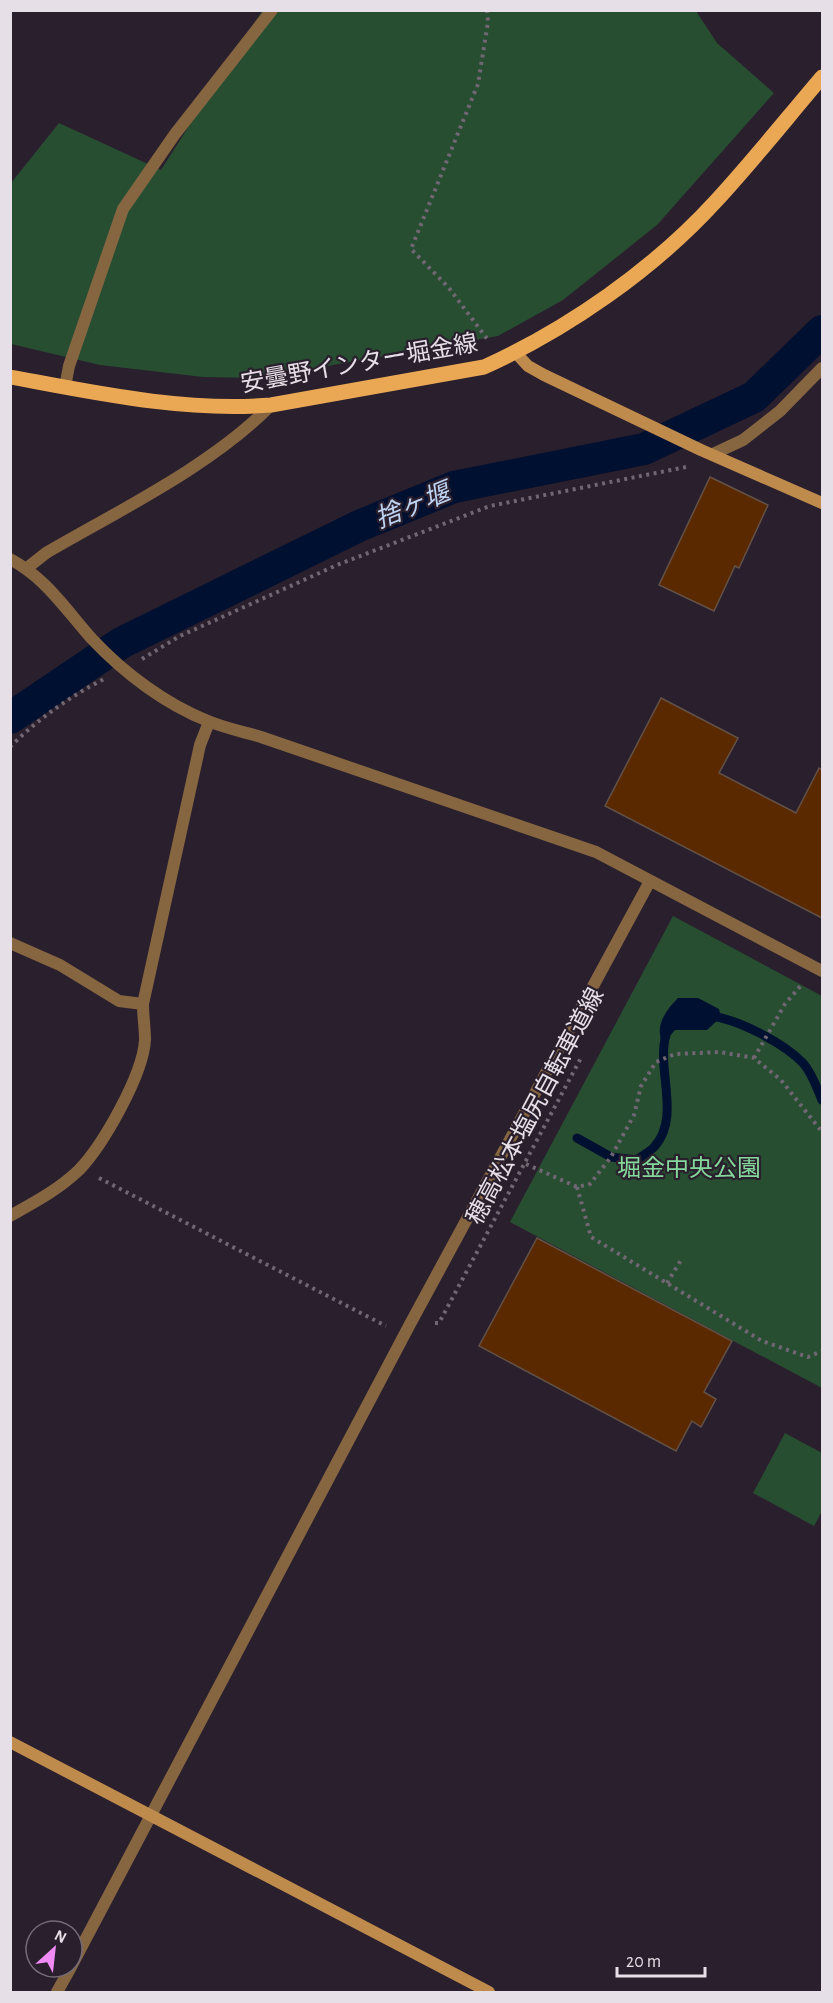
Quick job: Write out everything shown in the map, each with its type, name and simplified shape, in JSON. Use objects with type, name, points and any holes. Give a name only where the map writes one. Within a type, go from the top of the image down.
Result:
[{"type":"main road","name":"安曇野インター堀金線","points":[[10,377],[135,399],[237,408],[271,405],[484,367],[516,353],[591,307],[672,244],[715,202],[822,77]]},
{"type":"street","points":[[65,387],[69,366],[123,209],[175,134],[272,10]]},
{"type":"street","points":[[516,353],[528,366],[544,375],[822,503]]},
{"type":"street","points":[[707,452],[743,440],[780,411],[822,368]]},
{"type":"street","points":[[27,568],[46,553],[182,473],[255,422],[271,405]]},
{"type":"street","points":[[10,559],[41,578],[94,640],[157,694],[209,722],[261,737],[596,852],[822,971]]},
{"type":"street","points":[[10,1215],[51,1194],[80,1168],[118,1114],[138,1068],[145,1041],[142,1004],[200,745],[209,722]]},
{"type":"street","points":[[84,1942],[409,1326],[650,881]]},
{"type":"street","points":[[10,943],[60,965],[119,1001],[142,1004]]},
{"type":"street","points":[[10,1742],[489,1992]]},
{"type":"path","points":[[487,10],[488,22],[478,84],[411,249],[449,288],[493,348]]},
{"type":"path","points":[[141,659],[180,636],[337,565],[490,506],[682,468]]},
{"type":"path","points":[[10,747],[32,726],[72,697],[111,676]]},
{"type":"path","points":[[754,1058],[785,1004],[805,980]]},
{"type":"path","name":"穂高松本塩尻自転車道線","points":[[439,1323],[585,1050]]},
{"type":"path","points":[[526,1164],[577,1186],[590,1184],[611,1157],[634,1115],[641,1086],[656,1062],[675,1054],[720,1052],[754,1058],[782,1080],[822,1132]]},
{"type":"path","points":[[80,1168],[391,1329]]},
{"type":"path","points":[[577,1186],[591,1237],[762,1341],[808,1357],[822,1352]]},
{"type":"path","points":[[667,1283],[681,1260]]},
{"type":"green space","points":[[262,11],[696,11],[717,43],[774,93],[657,225],[563,300],[498,336],[259,378],[203,377],[100,365],[11,344],[11,183],[59,123],[161,170]]},
{"type":"green space","name":"堀金中央公園","points":[[673,916],[822,996],[822,1388],[510,1222]]},
{"type":"green space","points":[[785,1433],[822,1453],[822,1511],[814,1526],[753,1493]]},
{"type":"water","points":[[678,998],[698,998],[719,1009],[721,1017],[707,1030],[675,1030],[663,1044],[660,1025],[669,1008]]},
{"type":"building","points":[[710,477],[768,505],[739,568],[735,566],[714,611],[659,585]]},
{"type":"building","points":[[661,698],[738,738],[719,773],[796,813],[819,768],[822,770],[822,918],[605,806]]},
{"type":"building","points":[[537,1238],[732,1341],[704,1392],[716,1399],[701,1427],[692,1421],[676,1451],[479,1346]]},
{"type":"waterway","name":"捨ヶ堰","points":[[10,718],[121,643],[359,526],[454,487],[644,449],[754,397],[822,331]]},
{"type":"waterway","points":[[709,1016],[746,1026],[795,1055],[806,1067],[822,1100]]},
{"type":"waterway","points":[[577,1138],[611,1157],[636,1160],[655,1146],[663,1134],[666,1121],[664,1062],[666,1035]]}]
